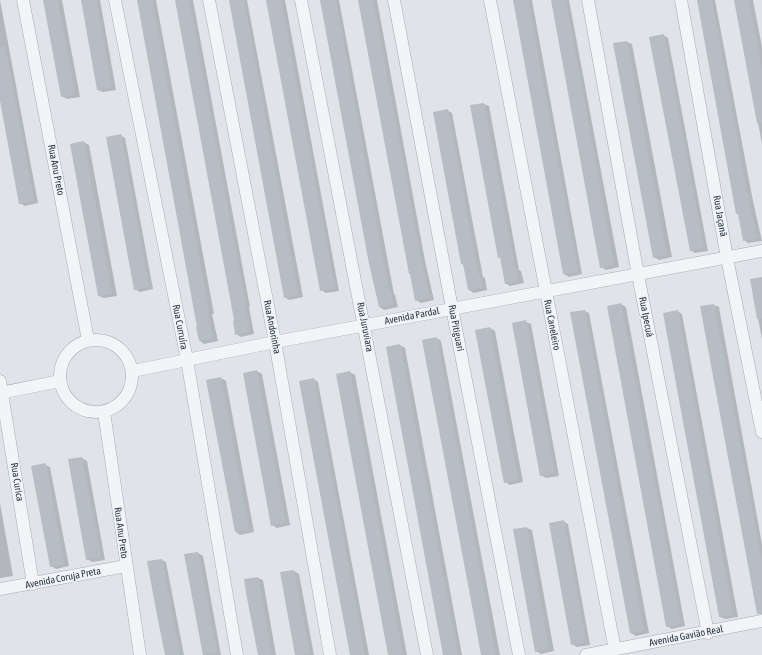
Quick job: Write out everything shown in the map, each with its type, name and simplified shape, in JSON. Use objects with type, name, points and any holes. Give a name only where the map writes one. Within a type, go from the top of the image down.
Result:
[{"type":"street","name":"Rua Anu Preto","points":[[23,0],[88,340]]},
{"type":"street","name":"Rua Curruíra","points":[[115,0],[187,360],[237,655]]},
{"type":"street","name":"Rua Andorinha","points":[[209,0],[275,342],[330,655]]},
{"type":"street","name":"Rua Juruviara","points":[[301,0],[365,325],[427,655]]},
{"type":"street","name":"Rua Pitiguari","points":[[394,0],[519,655]]},
{"type":"street","name":"Rua Caneleiro","points":[[490,0],[615,650]]},
{"type":"street","name":"Rua Ipecuá","points":[[588,0],[638,275],[708,633]]},
{"type":"street","name":"Rua Jaçanã","points":[[681,0],[727,258],[762,432]]},
{"type":"street","name":"Avenida Pardal","points":[[134,371],[452,308],[546,292],[762,251]]},
{"type":"street","points":[[102,339],[116,344],[126,354],[134,371],[130,390],[124,400],[115,408],[104,412],[92,412],[80,409],[71,402],[64,392],[60,381],[60,370],[67,355],[78,344],[88,340],[102,339]]},
{"type":"street","name":"Rua Curica","points":[[0,381],[33,584]]},
{"type":"street","points":[[1,393],[60,381]]},
{"type":"street","name":"Rua Anu Preto","points":[[104,412],[140,655]]},
{"type":"street","name":"Avenida Coruja Preta","points":[[0,589],[126,566]]},
{"type":"street","name":"Avenida Gavião Real","points":[[586,655],[708,633],[762,621]]},
{"type":"building","points":[[43,0],[58,0],[75,94],[61,97]]},
{"type":"building","points":[[81,0],[96,0],[112,88],[97,90]]},
{"type":"building","points":[[137,0],[152,0],[213,339],[199,341]]},
{"type":"building","points":[[175,0],[189,0],[250,332],[235,335],[234,320]]},
{"type":"building","points":[[229,0],[244,0],[298,295],[284,298]]},
{"type":"building","points":[[266,0],[281,0],[335,288],[320,291]]},
{"type":"building","points":[[320,0],[336,0],[389,291],[391,291],[393,305],[379,307],[369,264]]},
{"type":"building","points":[[358,0],[373,0],[421,258],[430,298],[415,301]]},
{"type":"building","points":[[513,0],[528,0],[578,272],[563,274]]},
{"type":"building","points":[[551,0],[566,0],[614,265],[600,268]]},
{"type":"building","points":[[697,0],[712,0],[748,197],[757,238],[743,241],[738,214],[736,214]]},
{"type":"building","points":[[734,0],[749,0],[762,69],[762,123],[757,123]]},
{"type":"building","points":[[664,34],[704,248],[690,251],[649,37]]},
{"type":"building","points":[[627,41],[667,255],[653,258],[613,43]]},
{"type":"building","points":[[5,46],[34,201],[19,204],[0,101],[0,47]]},
{"type":"building","points":[[484,103],[515,267],[517,267],[519,281],[505,284],[500,257],[498,258],[470,105]]},
{"type":"building","points":[[448,109],[478,274],[480,274],[483,288],[468,290],[463,264],[461,264],[433,112]]},
{"type":"building","points":[[121,134],[149,287],[134,290],[106,137]]},
{"type":"building","points":[[84,141],[112,294],[98,296],[70,144]]},
{"type":"building","points":[[762,277],[762,319],[757,319],[750,279]]},
{"type":"building","points":[[621,303],[681,624],[666,627],[607,306]]},
{"type":"building","points":[[714,304],[762,562],[762,614],[757,614],[700,306]]},
{"type":"building","points":[[585,310],[644,631],[630,633],[570,312]]},
{"type":"building","points":[[678,310],[733,615],[719,617],[663,313]]},
{"type":"building","points":[[526,320],[555,473],[540,476],[512,323]]},
{"type":"building","points":[[490,327],[518,480],[504,483],[475,330]]},
{"type":"building","points":[[437,337],[496,655],[481,655],[422,340]]},
{"type":"building","points":[[400,344],[458,655],[443,655],[386,347]]},
{"type":"building","points":[[257,370],[286,523],[271,526],[243,373]]},
{"type":"building","points":[[350,371],[403,654],[388,655],[336,374]]},
{"type":"building","points":[[221,377],[249,530],[235,532],[206,380]]},
{"type":"building","points":[[314,378],[365,655],[350,655],[299,381]]},
{"type":"building","points":[[82,457],[101,557],[86,560],[68,459]]},
{"type":"building","points":[[46,463],[64,564],[50,567],[31,466]]},
{"type":"building","points":[[564,520],[586,642],[571,645],[549,523]]},
{"type":"building","points":[[527,527],[549,649],[535,652],[513,529]]},
{"type":"building","points":[[198,552],[217,652],[203,655],[184,554]]},
{"type":"building","points":[[162,559],[180,655],[165,655],[155,605],[147,561]]},
{"type":"building","points":[[294,570],[310,653],[299,655],[295,655],[280,572]]},
{"type":"building","points":[[258,577],[272,655],[258,655],[246,593],[244,579]]}]
